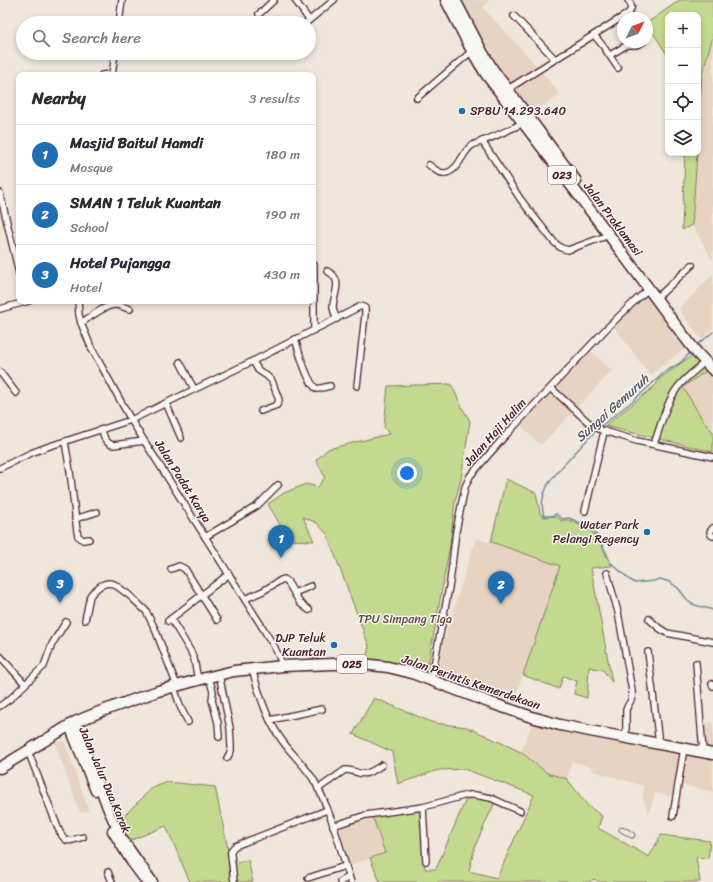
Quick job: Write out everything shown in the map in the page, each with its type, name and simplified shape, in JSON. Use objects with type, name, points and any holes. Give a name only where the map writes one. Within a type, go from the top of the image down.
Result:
[{"type":"highway","name":"Jalan Proklamasi","points":[[446,0],[472,51],[486,74],[523,123],[541,141],[661,294],[676,320]]},
{"type":"highway","name":"Jalan Proklamasi","points":[[455,0],[493,70],[508,89],[541,141],[649,289],[700,351],[710,360],[713,370]]},
{"type":"highway","name":"Jalan Perintis Kemerdekaan","points":[[0,768],[72,724],[108,708],[158,691],[234,671],[283,666],[333,664],[388,667],[412,673],[532,717],[560,725],[708,753]]},
{"type":"main road","name":"Jalan Jalur Dua Karak","points":[[72,724],[107,820],[118,842],[146,882]]},
{"type":"main road","name":"Jalan Jalur Dua Karak","points":[[72,724],[120,835],[153,882]]},
{"type":"street","points":[[120,16],[122,0]]},
{"type":"street","points":[[258,14],[274,0]]},
{"type":"street","points":[[295,0],[304,16]]},
{"type":"street","points":[[315,16],[334,0]]},
{"type":"street","points":[[508,89],[630,11],[632,8],[628,0]]},
{"type":"street","points":[[514,16],[555,59]]},
{"type":"street","points":[[594,35],[618,68]]},
{"type":"street","points":[[610,55],[622,48]]},
{"type":"street","points":[[417,98],[472,51]]},
{"type":"street","points":[[112,72],[114,60]]},
{"type":"street","points":[[429,165],[440,172],[445,173],[457,165],[474,144],[523,123]]},
{"type":"street","points":[[482,141],[521,200],[554,242],[561,248],[568,250],[609,235]]},
{"type":"street","points":[[0,193],[16,259]]},
{"type":"street","points":[[661,294],[692,264]]},
{"type":"street","points":[[327,271],[335,276],[337,281],[333,307],[336,319]]},
{"type":"street","name":"Jalan Haji Halim","points":[[431,681],[450,582],[456,531],[465,487],[470,476],[606,329],[649,289]]},
{"type":"street","points":[[0,309],[18,304]]},
{"type":"street","name":"Jalan Padat Karya","points":[[78,304],[80,323],[91,347],[131,420],[245,599],[275,648],[283,666]]},
{"type":"street","points":[[314,304],[314,330]]},
{"type":"street","points":[[80,323],[101,310],[113,305],[130,309]]},
{"type":"street","points":[[0,468],[47,447],[131,420],[253,361],[361,306],[364,307],[365,310],[357,386]]},
{"type":"street","points":[[295,339],[312,385],[316,389],[330,386]]},
{"type":"street","points":[[654,444],[662,420],[679,386],[710,360]]},
{"type":"street","points":[[253,361],[258,370],[272,381],[279,400],[277,405],[261,411]]},
{"type":"street","points":[[180,362],[194,389]]},
{"type":"street","points":[[0,372],[16,393]]},
{"type":"street","points":[[551,388],[588,422],[600,429],[713,458]]},
{"type":"street","points":[[166,403],[181,438]]},
{"type":"street","points":[[585,511],[600,429]]},
{"type":"street","points":[[102,430],[106,441],[113,446],[144,441]]},
{"type":"street","points":[[65,442],[78,536],[83,540],[88,539]]},
{"type":"street","points":[[206,537],[257,506],[278,486]]},
{"type":"street","points":[[75,519],[97,512]]},
{"type":"street","points":[[713,528],[710,532],[713,536]]},
{"type":"street","points":[[171,569],[179,566],[184,569],[217,620]]},
{"type":"street","points":[[607,573],[618,612],[632,691],[632,699],[626,710],[626,738]]},
{"type":"street","points":[[198,680],[194,659],[191,652],[170,620],[229,574]]},
{"type":"street","points":[[245,599],[283,579],[287,581],[300,603],[309,610]]},
{"type":"street","points":[[85,620],[90,596],[100,586],[109,583],[114,584],[129,594],[146,611],[155,629],[180,706],[188,722]]},
{"type":"street","points":[[294,593],[311,586]]},
{"type":"street","points":[[649,619],[667,633],[713,642]]},
{"type":"street","points":[[0,706],[11,698],[44,666],[52,644],[66,622]]},
{"type":"street","points":[[648,652],[659,744]]},
{"type":"street","points":[[0,656],[25,684]]},
{"type":"street","points":[[696,663],[708,753]]},
{"type":"street","points":[[252,669],[262,702],[270,720],[280,738],[314,782],[327,810],[350,880],[340,882]]},
{"type":"street","points":[[214,676],[212,700],[218,724],[219,737]]},
{"type":"street","points":[[214,676],[230,728],[231,751],[227,758]]},
{"type":"street","points":[[270,720],[322,708]]},
{"type":"street","points":[[673,816],[684,748]]},
{"type":"street","points":[[28,751],[62,837],[71,841],[83,837]]},
{"type":"street","points":[[318,789],[345,770],[363,774],[382,766]]},
{"type":"street","points":[[333,826],[366,815],[423,807],[475,795],[491,798],[520,811]]},
{"type":"street","points":[[423,807],[426,861]]},
{"type":"street","points":[[234,882],[230,852],[235,846],[327,810]]},
{"type":"street","points":[[308,878],[346,866]]},
{"type":"street","points":[[108,872],[112,882]]},
{"type":"shaded area","points":[[457,0],[489,0],[483,8],[537,66],[560,95],[530,114],[495,68]]},
{"type":"shaded area","points":[[713,36],[713,261],[692,225],[697,156],[701,156],[702,74]]},
{"type":"shaded area","points":[[713,274],[713,329],[701,339],[679,309]]},
{"type":"shaded area","points":[[650,295],[688,346],[650,375],[614,327],[626,313]]},
{"type":"shaded area","points":[[591,351],[612,371],[541,445],[521,426]]},
{"type":"shaded area","points":[[709,369],[713,375],[713,432],[704,422],[683,387]]},
{"type":"shaded area","points":[[476,538],[560,566],[513,703],[438,676],[443,642]]},
{"type":"shaded area","points":[[533,721],[713,756],[713,792],[677,784],[674,797],[655,793],[649,814],[643,798],[644,786],[590,770],[592,767],[572,761],[567,779],[547,773],[521,752]]},
{"type":"shaded area","points":[[704,723],[713,723],[713,749],[704,747]]},
{"type":"shaded area","points":[[64,741],[89,811],[80,813],[55,743]]},
{"type":"shaded area","points":[[372,815],[385,853],[348,866],[335,828]]},
{"type":"green space","points":[[680,0],[713,0],[713,36],[702,74],[701,89],[701,12],[665,12],[665,51],[653,32],[653,19]]},
{"type":"green space","points":[[685,156],[697,156],[692,225],[682,230]]},
{"type":"green space","points":[[694,354],[709,369],[683,387],[704,422],[713,432],[713,452],[605,426],[655,386],[659,379]]},
{"type":"green space","name":"TPU Simpang Tiga","points":[[451,384],[470,421],[461,479],[455,501],[450,545],[427,671],[366,659],[369,646],[327,534],[317,523],[303,517],[314,541],[289,540],[268,504],[284,493],[306,484],[318,487],[325,477],[316,460],[328,449],[389,434],[384,427],[388,386]]},
{"type":"green space","points":[[506,479],[536,493],[540,513],[544,517],[558,517],[561,521],[570,521],[590,531],[595,536],[612,566],[591,568],[612,682],[603,670],[589,667],[587,698],[574,694],[577,681],[563,676],[559,689],[523,675],[560,566],[491,542]]},
{"type":"green space","points":[[374,698],[434,723],[467,727],[521,752],[547,773],[567,779],[588,806],[602,816],[598,828],[649,857],[661,835],[710,841],[708,858],[696,857],[700,882],[599,882],[594,879],[589,882],[380,882],[370,858],[385,853],[372,815],[420,811],[425,869],[436,869],[466,799],[476,797],[495,802],[475,846],[469,871],[497,878],[534,795],[464,769],[438,770],[398,784],[392,752],[353,734]]},
{"type":"green space","points":[[168,782],[215,787],[231,864],[248,860],[253,882],[190,882],[166,826],[129,841],[117,823],[152,788]]},
{"type":"waterway","name":"Sungai Gemuruh","points":[[696,346],[713,332]]},
{"type":"waterway","name":"Sungai Gemuruh","points":[[600,427],[634,400],[665,372],[680,363],[691,352]]},
{"type":"waterway","name":"Sungai Gemuruh","points":[[597,430],[549,483],[543,499],[542,509],[544,516],[552,516],[556,514],[562,519],[569,518],[587,526],[598,537],[610,562],[635,583],[660,579],[670,582],[678,588],[689,602],[713,610]]},
{"type":"place","name":"SPBU 14.293.640","points":[[462,111]]},
{"type":"place","name":"Water Park Pelangi Regency","points":[[647,532]]},
{"type":"place","name":"Masjid Baitul Hamdi","points":[[281,558]]},
{"type":"place","name":"Hotel Pujangga","points":[[60,603]]},
{"type":"place","name":"SMAN 1 Teluk Kuantan","points":[[501,604]]},
{"type":"place","name":"DJP Teluk Kuantan","points":[[334,645]]}]
